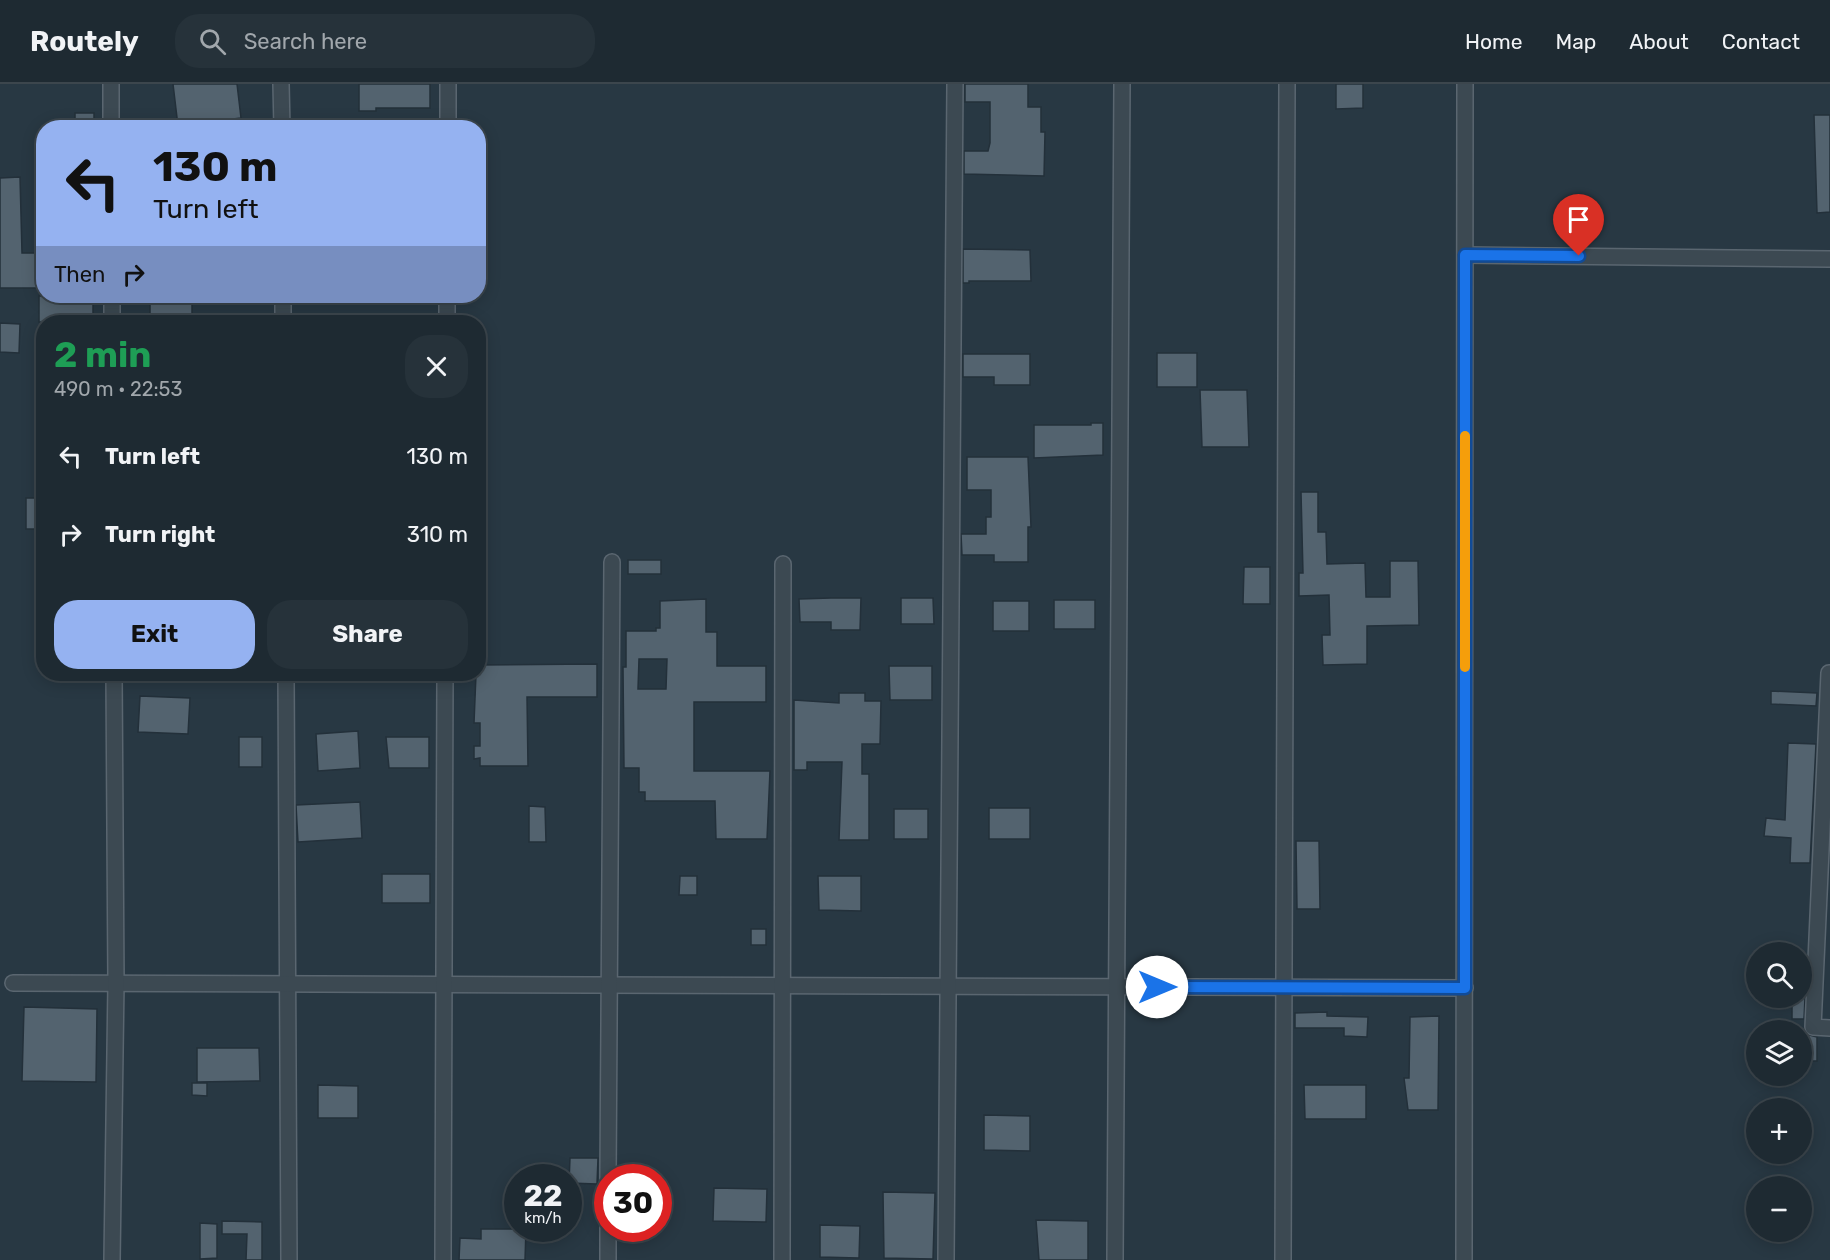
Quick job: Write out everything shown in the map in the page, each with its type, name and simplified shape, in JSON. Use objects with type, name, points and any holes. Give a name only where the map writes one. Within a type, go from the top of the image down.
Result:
[{"type":"street","points":[[111,84],[111,120]]},
{"type":"street","points":[[281,84],[282,120]]},
{"type":"street","points":[[448,84],[448,120]]},
{"type":"street","points":[[946,1260],[955,84]]},
{"type":"street","points":[[1114,1260],[1122,84]]},
{"type":"street","points":[[1282,1260],[1285,988],[1287,84]]},
{"type":"street","points":[[1464,1260],[1465,84]]},
{"type":"street","points":[[1465,255],[1830,259]]},
{"type":"street","points":[[608,1164],[612,562]]},
{"type":"street","points":[[782,1260],[783,564]]},
{"type":"street","points":[[1829,673],[1813,1027],[1830,1028]]},
{"type":"street","points":[[112,1260],[116,983],[114,681]]},
{"type":"street","points":[[286,681],[289,1260]]},
{"type":"street","points":[[443,1260],[445,681]]},
{"type":"street","points":[[14,983],[1465,988]]},
{"type":"street","points":[[608,1242],[608,1260]]},
{"type":"building","points":[[173,84],[237,84],[241,118],[177,120]]},
{"type":"building","points":[[359,84],[430,84],[430,108],[376,108],[376,111],[359,111]]},
{"type":"building","points":[[965,84],[1028,84],[1028,107],[1041,107],[1041,132],[1045,132],[1044,176],[964,174],[964,151],[988,151],[990,143],[990,102],[965,102]]},
{"type":"building","points":[[1336,84],[1363,84],[1363,108],[1336,109]]},
{"type":"building","points":[[75,113],[94,113],[94,120],[75,120]]},
{"type":"building","points":[[1814,115],[1830,115],[1830,212],[1817,213]]},
{"type":"building","points":[[20,177],[22,253],[36,253],[36,288],[0,288],[0,178]]},
{"type":"building","points":[[963,249],[1030,250],[1031,281],[969,281],[969,283],[963,283]]},
{"type":"building","points":[[39,303],[93,303],[93,315],[39,315]]},
{"type":"building","points":[[150,303],[192,303],[192,315],[150,315]]},
{"type":"building","points":[[0,323],[20,324],[19,353],[0,352]]},
{"type":"building","points":[[1157,353],[1197,353],[1197,387],[1157,387]]},
{"type":"building","points":[[963,354],[1030,354],[1030,385],[994,385],[994,377],[963,377]]},
{"type":"building","points":[[1200,390],[1247,390],[1249,447],[1202,447]]},
{"type":"building","points":[[1091,423],[1103,423],[1103,455],[1034,458],[1034,425],[1091,425]]},
{"type":"building","points":[[967,457],[1028,457],[1031,527],[1028,527],[1028,562],[994,562],[994,555],[962,555],[961,534],[986,534],[986,517],[991,517],[991,490],[967,490]]},
{"type":"building","points":[[1301,492],[1318,492],[1318,532],[1326,532],[1327,564],[1365,563],[1366,597],[1390,597],[1390,561],[1418,561],[1419,625],[1367,626],[1367,664],[1323,665],[1322,635],[1330,635],[1329,595],[1299,596],[1299,573],[1303,573]]},
{"type":"building","points":[[26,498],[36,498],[36,529],[26,529]]},
{"type":"building","points":[[628,560],[661,560],[661,574],[628,574]]},
{"type":"building","points":[[1244,567],[1270,567],[1270,604],[1243,604]]},
{"type":"building","points":[[861,598],[860,630],[831,630],[831,622],[800,622],[799,599]]},
{"type":"building","points":[[901,598],[933,598],[934,624],[901,624]]},
{"type":"building","points":[[706,599],[706,632],[717,632],[717,666],[766,666],[766,702],[694,702],[694,771],[770,771],[767,839],[716,839],[715,801],[645,801],[645,792],[639,792],[639,768],[624,768],[623,667],[626,667],[626,631],[656,631],[656,628],[660,628],[660,601]],"holes":[[[639,659],[667,659],[666,689],[638,689]]]},
{"type":"building","points":[[1054,600],[1095,600],[1095,629],[1054,629]]},
{"type":"building","points":[[993,601],[1029,601],[1029,631],[993,631]]},
{"type":"building","points":[[597,664],[597,697],[527,697],[528,766],[480,766],[480,758],[474,759],[474,746],[480,746],[480,723],[474,723],[476,681],[486,681],[486,665]]},
{"type":"building","points":[[889,666],[932,666],[932,700],[890,700]]},
{"type":"building","points":[[1771,691],[1817,693],[1816,706],[1771,704]]},
{"type":"building","points":[[839,693],[865,693],[865,701],[881,701],[880,744],[862,744],[862,774],[869,774],[869,840],[839,840],[842,762],[807,762],[807,770],[794,770],[794,700],[839,703]]},
{"type":"building","points":[[140,696],[190,698],[188,734],[138,732]]},
{"type":"building","points":[[358,731],[360,768],[318,771],[316,734]]},
{"type":"building","points":[[239,737],[262,737],[262,767],[239,767]]},
{"type":"building","points":[[386,737],[429,737],[429,768],[389,768]]},
{"type":"building","points":[[1788,743],[1816,744],[1810,863],[1790,863],[1791,838],[1764,836],[1766,818],[1785,820]]},
{"type":"building","points":[[360,802],[362,838],[298,842],[296,805]]},
{"type":"building","points":[[529,806],[545,807],[546,842],[529,842]]},
{"type":"building","points":[[989,808],[1030,808],[1030,839],[989,839]]},
{"type":"building","points":[[894,809],[928,809],[928,839],[894,839]]},
{"type":"building","points":[[1296,841],[1319,841],[1320,909],[1297,909]]},
{"type":"building","points":[[382,874],[430,874],[430,903],[382,903]]},
{"type":"building","points":[[680,876],[697,876],[697,895],[679,895]]},
{"type":"building","points":[[818,876],[861,876],[861,911],[819,910]]},
{"type":"building","points":[[751,929],[766,929],[766,945],[751,945]]},
{"type":"building","points":[[24,1007],[97,1009],[96,1082],[22,1081]]},
{"type":"building","points":[[1792,1008],[1805,1008],[1804,1019],[1792,1019]]},
{"type":"building","points":[[1327,1012],[1327,1016],[1368,1017],[1367,1037],[1344,1036],[1344,1028],[1295,1028],[1295,1013]]},
{"type":"building","points":[[1439,1016],[1438,1110],[1408,1110],[1404,1078],[1409,1078],[1410,1017]]},
{"type":"building","points":[[1812,1036],[1817,1037],[1817,1061],[1812,1061]]},
{"type":"building","points":[[197,1048],[259,1048],[260,1081],[197,1082]]},
{"type":"building","points":[[192,1083],[207,1083],[207,1096],[192,1095]]},
{"type":"building","points":[[318,1085],[358,1086],[358,1118],[318,1118]]},
{"type":"building","points":[[1304,1085],[1366,1085],[1366,1119],[1305,1119]]},
{"type":"building","points":[[984,1115],[1030,1116],[1030,1151],[984,1150]]},
{"type":"building","points":[[570,1158],[598,1158],[598,1164],[594,1164],[594,1184],[582,1183],[582,1164],[570,1164]]},
{"type":"building","points":[[714,1188],[767,1189],[766,1222],[713,1221]]},
{"type":"building","points":[[883,1192],[935,1193],[933,1259],[884,1258]]},
{"type":"building","points":[[1036,1220],[1088,1221],[1088,1260],[1039,1260]]},
{"type":"building","points":[[222,1221],[262,1222],[262,1260],[246,1260],[247,1234],[222,1234]]},
{"type":"building","points":[[200,1223],[217,1224],[217,1258],[200,1259]]},
{"type":"building","points":[[820,1225],[860,1226],[859,1258],[820,1257]]},
{"type":"building","points":[[481,1229],[504,1229],[504,1242],[526,1242],[525,1260],[459,1260],[460,1238],[481,1239]]},
{"type":"slow traffic","points":[[1465,436],[1465,667]]},
{"type":"route","points":[[1157,987],[1465,988],[1465,255],[1579,256]]}]
